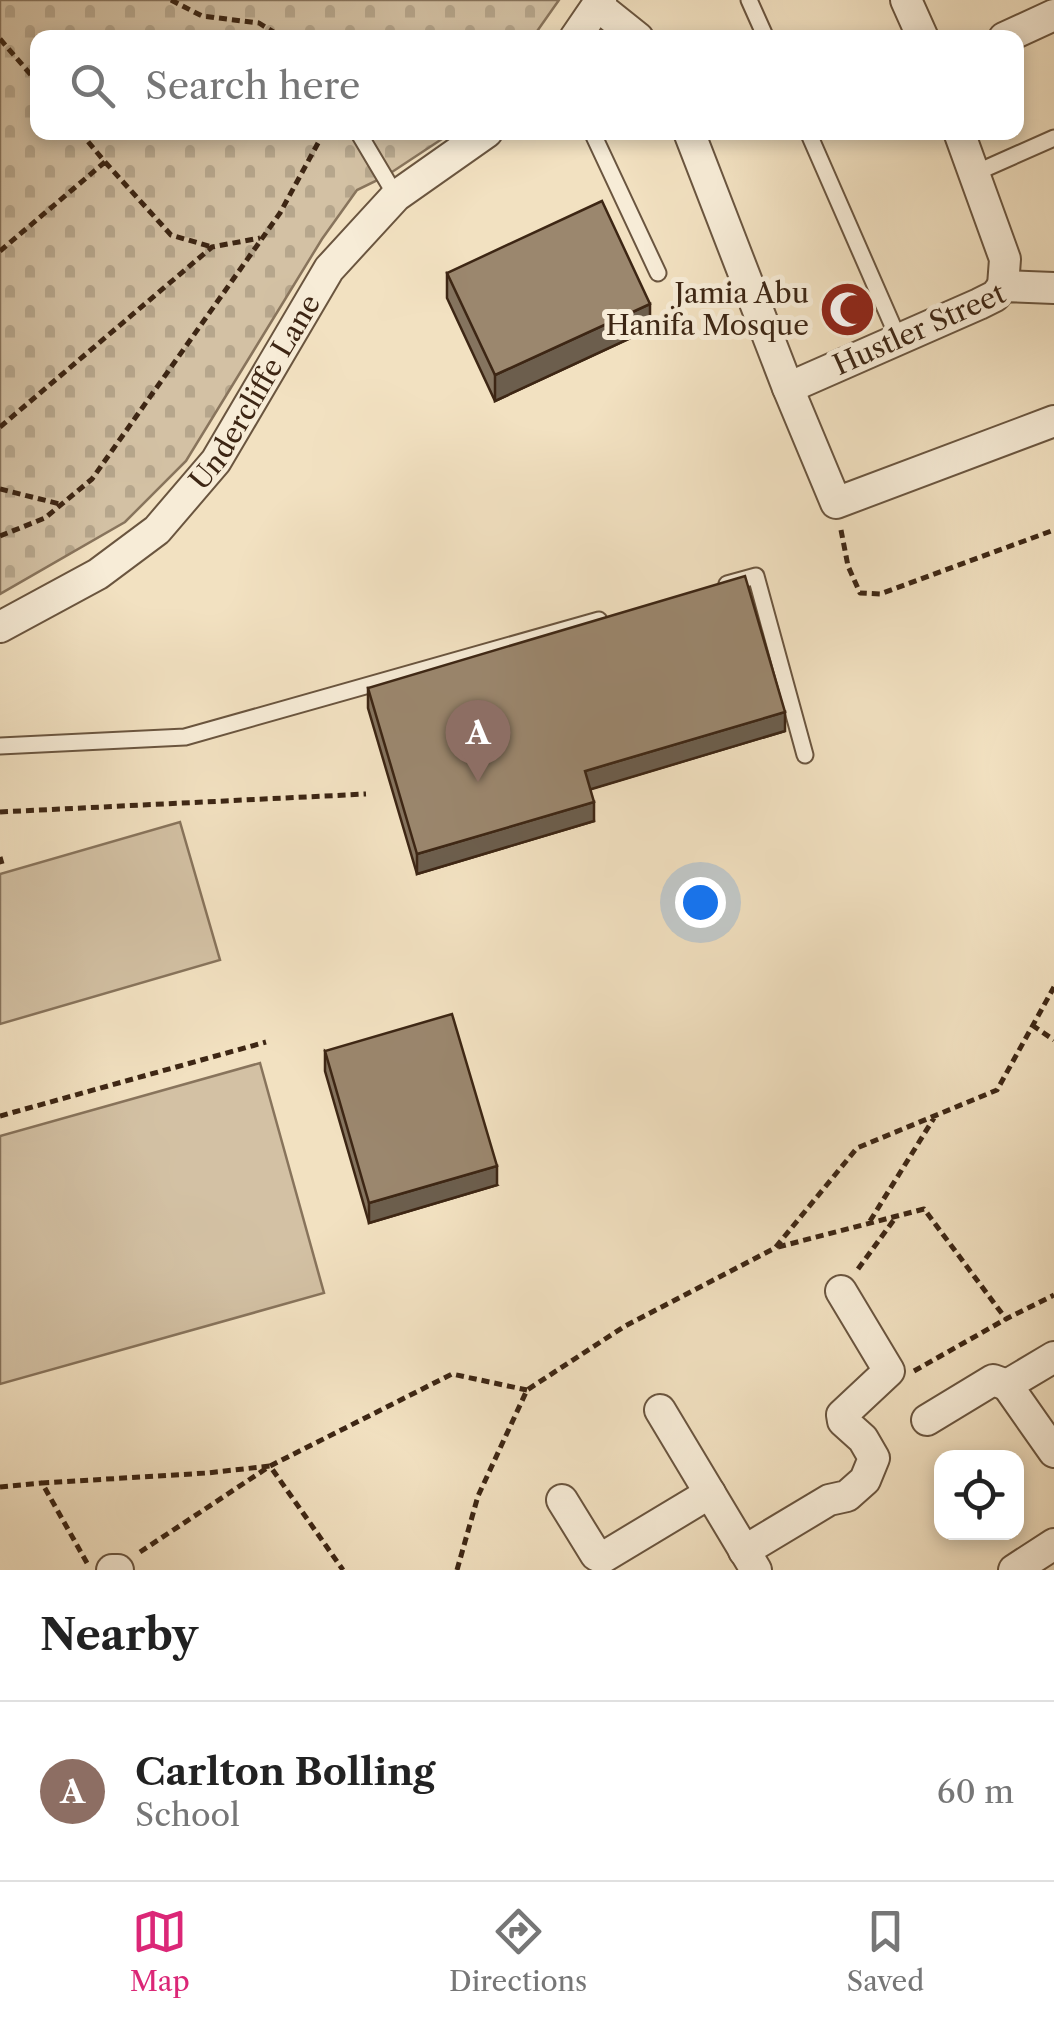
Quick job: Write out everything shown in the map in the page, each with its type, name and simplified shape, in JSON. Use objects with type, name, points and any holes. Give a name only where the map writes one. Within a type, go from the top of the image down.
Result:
[{"type":"street","points":[[906,0],[919,30]]},
{"type":"street","points":[[581,30],[600,3],[629,30]]},
{"type":"street","points":[[1021,30],[1054,15]]},
{"type":"street","name":"Undercliffe Lane","points":[[0,627],[98,574],[157,530],[216,460],[329,268],[396,196],[476,140]]},
{"type":"street","points":[[692,140],[836,503],[1054,422]]},
{"type":"street","points":[[962,140],[1005,259],[1003,286]]},
{"type":"street","name":"Hustler Street","points":[[788,388],[979,304],[995,296],[1003,286],[1054,288]]},
{"type":"street","points":[[660,1410],[750,1561],[829,1500],[856,1490],[871,1470],[874,1458],[842,1415],[890,1371],[841,1291]]},
{"type":"street","points":[[1007,1384],[1054,1357]]},
{"type":"street","points":[[928,1420],[993,1380],[1007,1384],[1054,1452]]},
{"type":"street","points":[[562,1500],[596,1556],[605,1564],[710,1493]]},
{"type":"street","points":[[1014,1570],[1054,1544]]},
{"type":"lane","points":[[750,0],[763,30]]},
{"type":"lane","points":[[973,174],[1054,138]]},
{"type":"lane","points":[[363,140],[396,196]]},
{"type":"lane","points":[[596,140],[658,274]]},
{"type":"lane","points":[[812,140],[899,340]]},
{"type":"lane","points":[[718,586],[756,576],[805,754]]},
{"type":"lane","points":[[0,746],[185,738],[622,614]]},
{"type":"path","points":[[170,0],[202,16],[258,23],[270,30]]},
{"type":"path","points":[[0,40],[30,74]]},
{"type":"path","points":[[87,140],[171,235],[212,247],[262,238]]},
{"type":"path","points":[[0,536],[45,518],[92,479],[280,213],[320,140]]},
{"type":"path","points":[[0,251],[105,162]]},
{"type":"path","points":[[0,427],[212,247]]},
{"type":"path","points":[[0,489],[62,504]]},
{"type":"path","points":[[836,503],[848,566],[860,593],[880,594],[1054,530]]},
{"type":"path","points":[[0,812],[366,794]]},
{"type":"path","points":[[775,1248],[857,1148],[997,1090],[1054,987]]},
{"type":"path","points":[[1031,1025],[1054,1040]]},
{"type":"path","points":[[0,1116],[266,1042]]},
{"type":"path","points":[[870,1221],[934,1118]]},
{"type":"path","points":[[457,1570],[478,1496],[527,1390],[625,1326],[775,1248],[924,1209],[1006,1319]]},
{"type":"path","points":[[841,1291],[897,1215]]},
{"type":"path","points":[[890,1371],[902,1378],[1054,1295]]},
{"type":"path","points":[[42,1483],[110,1569],[270,1466],[452,1374],[527,1390]]},
{"type":"path","points":[[0,1487],[270,1466]]},
{"type":"path","points":[[270,1466],[342,1570]]},
{"type":"green space","points":[[0,0],[559,0],[538,30],[30,30],[30,140],[440,140],[357,190],[322,239],[186,461],[125,522],[0,594]]},
{"type":"green space","points":[[180,822],[220,960],[0,1024],[0,874]]},
{"type":"green space","points":[[260,1063],[324,1293],[0,1384],[0,1136]]},
{"type":"building","points":[[602,201],[650,304],[495,375],[447,273]]},
{"type":"building","points":[[858,288],[865,304],[837,316],[830,300]]},
{"type":"building","points":[[745,576],[785,712],[585,771],[594,802],[417,854],[368,688]]},
{"type":"building","points":[[452,1014],[497,1166],[369,1203],[325,1051]]},
{"type":"place","name":"Jamia Abu Hanifa Mosque","points":[[848,309]]},
{"type":"place","name":"Carlton Bolling","points":[[478,782]]}]
